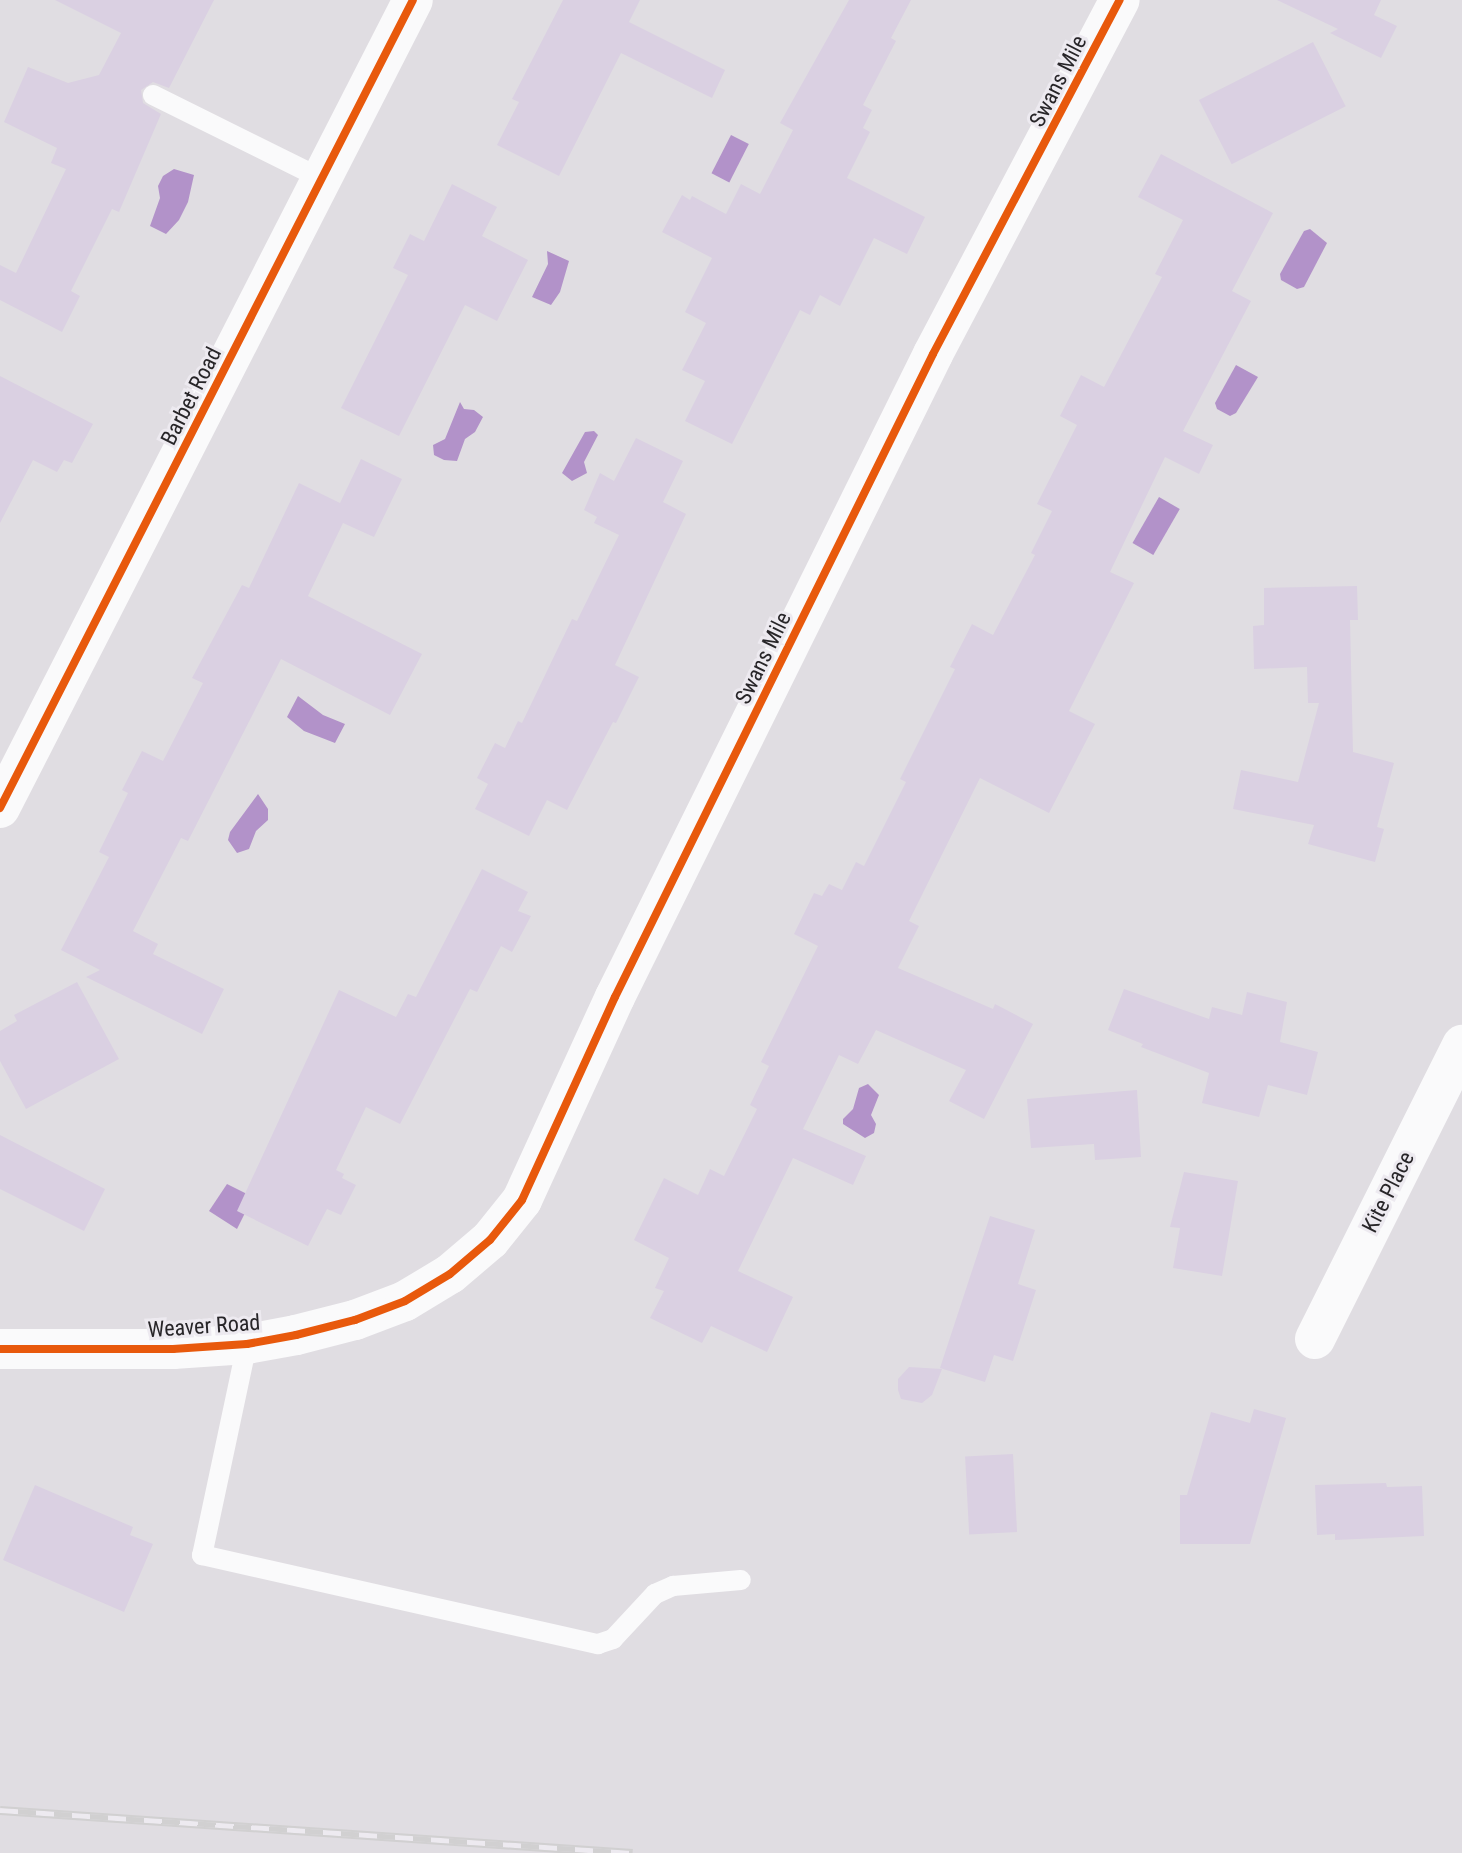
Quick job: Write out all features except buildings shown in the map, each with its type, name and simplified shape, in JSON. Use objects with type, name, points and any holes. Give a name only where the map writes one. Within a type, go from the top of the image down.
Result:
[{"type":"street","name":"Barbet Road","points":[[0,808],[413,0]]},
{"type":"street","name":"Swans Mile","points":[[405,1301],[450,1274],[490,1240],[522,1200],[615,997],[933,354],[1120,0]]},
{"type":"street","name":"Kite Place","points":[[1315,1339],[1462,1045]]},
{"type":"street","name":"Weaver Road","points":[[0,1349],[173,1349],[247,1344],[355,1320],[405,1301]]},
{"type":"lane","points":[[153,95],[322,179]]},
{"type":"lane","points":[[247,1344],[202,1555],[598,1644],[613,1639],[655,1594],[673,1586],[741,1580]]},
{"type":"shaded area","points":[[731,135],[749,144],[729,182],[711,173]]},
{"type":"shaded area","points":[[174,169],[194,175],[188,202],[179,220],[166,234],[150,226],[160,198],[158,186],[163,176]]},
{"type":"shaded area","points":[[1310,229],[1327,243],[1304,287],[1297,289],[1281,280],[1280,274],[1304,231]]},
{"type":"shaded area","points":[[547,251],[569,261],[560,292],[551,305],[532,297],[548,264]]},
{"type":"shaded area","points":[[1236,365],[1258,377],[1236,413],[1230,416],[1217,409],[1215,403]]},
{"type":"shaded area","points":[[460,402],[464,409],[474,410],[483,417],[475,432],[465,439],[457,461],[444,460],[434,455],[433,445],[445,439]]},
{"type":"shaded area","points":[[594,431],[598,435],[584,462],[587,473],[572,481],[562,473],[585,432]]},
{"type":"shaded area","points":[[1159,497],[1180,509],[1153,555],[1132,543]]},
{"type":"shaded area","points":[[298,696],[323,715],[345,724],[335,743],[304,731],[287,717]]},
{"type":"shaded area","points":[[258,794],[268,809],[268,820],[256,831],[249,849],[237,853],[228,840],[230,832]]},
{"type":"shaded area","points":[[868,1084],[879,1095],[871,1115],[876,1124],[874,1133],[865,1138],[843,1124],[843,1119],[853,1109],[859,1088]]},
{"type":"shaded area","points":[[227,1184],[253,1197],[237,1229],[209,1211]]},
{"type":"railway","points":[[0,1810],[633,1853]]},
{"type":"cycle path","points":[[0,808],[413,0]]},
{"type":"cycle path","points":[[0,1349],[173,1349],[247,1344],[296,1335],[355,1320],[405,1301],[450,1274],[490,1240],[522,1200],[615,997],[933,354],[1120,0]]}]
